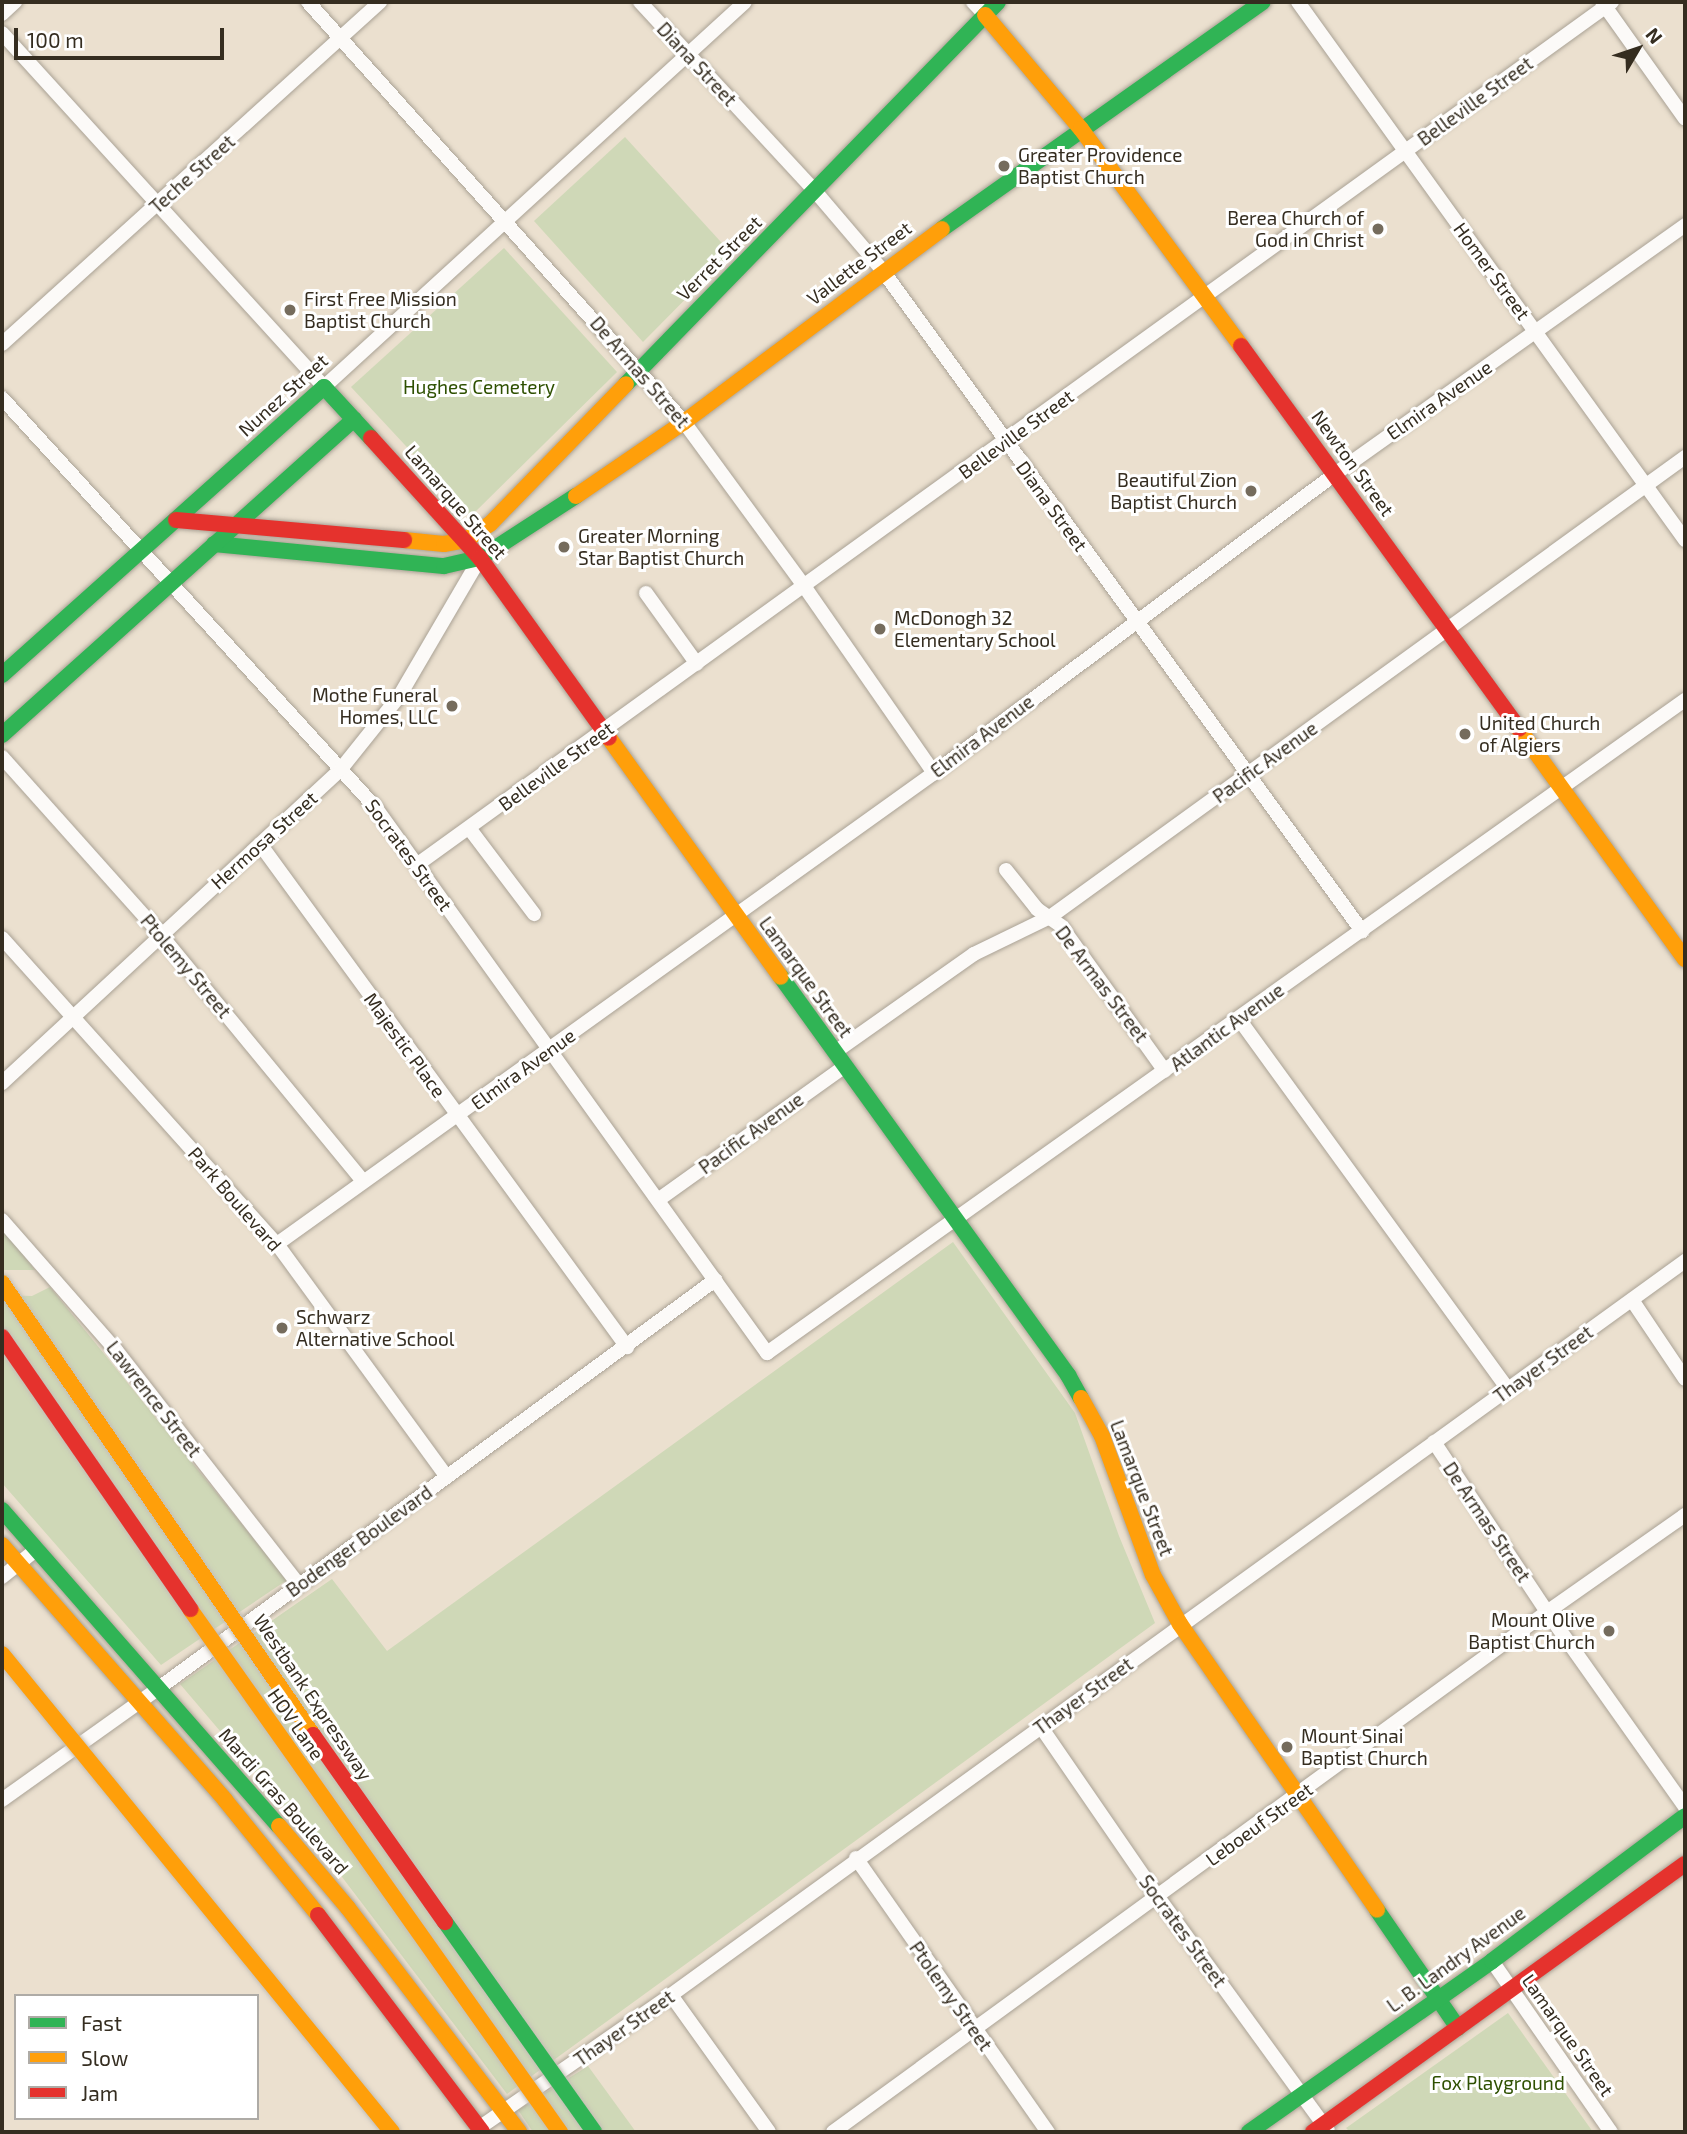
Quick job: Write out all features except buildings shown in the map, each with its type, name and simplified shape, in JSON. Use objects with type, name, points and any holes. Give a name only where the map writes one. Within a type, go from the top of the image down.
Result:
[{"type":"main road","name":"Verret Street","points":[[466,540],[490,524],[998,2]]},
{"type":"main road","name":"Vallette Street","points":[[214,544],[444,566],[480,558],[508,542],[684,422],[883,271],[1263,2]]},
{"type":"main road","name":"Newton Street","points":[[985,15],[1081,129],[1335,474],[1685,959]]},
{"type":"main road","name":"Lamarque Street","points":[[324,387],[480,558],[1068,1375],[1102,1436],[1153,1575],[1181,1624],[1458,2028]]},
{"type":"main road","name":"Nunez Street","points":[[2,675],[324,387]]},
{"type":"main road","points":[[2,735],[354,419]]},
{"type":"main road","points":[[176,520],[444,544],[466,540]]},
{"type":"main road","name":"Westbank Expressway","points":[[2,1283],[337,1770],[594,2132]]},
{"type":"main road","name":"HOV Lane","points":[[2,1336],[263,1714],[560,2132]]},
{"type":"main road","name":"Mardi Gras Boulevard","points":[[2,1510],[348,1908],[519,2132]]},
{"type":"main road","points":[[2,1545],[225,1800],[325,1924],[480,2130]]},
{"type":"main road","points":[[2,1654],[392,2132]]},
{"type":"main road","name":"L. B. Landry Avenue","points":[[1250,2132],[1492,1961],[1685,1816]]},
{"type":"main road","points":[[1321,2130],[1685,1864]]},
{"type":"street","points":[[2,14],[15,2]]},
{"type":"street","name":"De Armas Street","points":[[307,2],[684,422],[804,586],[934,773]]},
{"type":"street","name":"Teche Street","points":[[2,344],[159,205],[380,2]]},
{"type":"street","name":"Diana Street","points":[[640,2],[815,191],[883,271],[1362,931]]},
{"type":"street","name":"Nunez Street","points":[[324,387],[686,53],[745,2]]},
{"type":"street","name":"Newton Street","points":[[973,2],[985,15]]},
{"type":"street","name":"Homer Street","points":[[1298,2],[1685,540]]},
{"type":"street","points":[[1606,3],[1685,119]]},
{"type":"street","name":"Belleville Street","points":[[418,864],[1205,298],[1606,3]]},
{"type":"street","name":"Lamarque Street","points":[[2,33],[324,387]]},
{"type":"street","name":"Elmira Avenue","points":[[277,1244],[549,1052],[735,914],[934,773],[1335,474],[1685,225]]},
{"type":"street","name":"Socrates Street","points":[[2,398],[143,549],[376,808],[767,1353]]},
{"type":"street","name":"Pacific Avenue","points":[[835,1052],[974,954],[1050,917],[1685,457]]},
{"type":"street","name":"Hermosa Street","points":[[2,1083],[341,769],[400,695],[480,558]]},
{"type":"street","points":[[646,593],[697,664]]},
{"type":"street","name":"Atlantic Avenue","points":[[767,1353],[1685,700]]},
{"type":"street","name":"Ptolemy Street","points":[[2,757],[160,934],[363,1181]]},
{"type":"street","points":[[469,828],[534,914]]},
{"type":"street","name":"Majestic Place","points":[[260,844],[627,1346]]},
{"type":"street","name":"De Armas Street","points":[[1006,870],[1037,909],[1061,926],[1165,1071]]},
{"type":"street","name":"Park Boulevard","points":[[2,938],[277,1244],[447,1477]]},
{"type":"street","points":[[1238,1019],[1508,1390]]},
{"type":"street","name":"Pacific Avenue","points":[[658,1200],[845,1066]]},
{"type":"street","name":"Lawrence Street","points":[[2,1220],[116,1350],[299,1585]]},
{"type":"street","name":"Thayer Street","points":[[480,2130],[671,1995],[856,1858],[1685,1261]]},
{"type":"street","name":"Bodenger Boulevard","points":[[2,1800],[140,1702],[715,1280]]},
{"type":"street","points":[[1632,1300],[1685,1379]]},
{"type":"street","name":"De Armas Street","points":[[1434,1442],[1547,1612],[1685,1807]]},
{"type":"street","name":"Leboeuf Street","points":[[833,2132],[1299,1796],[1547,1612],[1685,1515]]},
{"type":"street","points":[[2,1577],[37,1549]]},
{"type":"street","name":"Socrates Street","points":[[1041,1727],[1158,1897],[1303,2095],[1321,2130]]},
{"type":"street","name":"Ptolemy Street","points":[[856,1858],[1048,2132]]},
{"type":"street","name":"Lamarque Street","points":[[1492,1961],[1611,2132]]},
{"type":"street","points":[[671,1995],[769,2132]]},
{"type":"green space","points":[[625,137],[731,253],[643,342],[534,221]]},
{"type":"green space","name":"Hughes Cemetery","points":[[504,248],[617,372],[471,516],[351,387]]},
{"type":"green space","points":[[2,1228],[35,1270],[2,1270]]},
{"type":"green space","points":[[953,1242],[1075,1413],[1119,1536],[1155,1623],[507,2094],[323,1852],[180,1684],[332,1579],[387,1651]]},
{"type":"green space","points":[[50,1287],[287,1580],[161,1665],[2,1483],[2,1295],[32,1296]]},
{"type":"green space","name":"Fox Playground","points":[[1508,2013],[1593,2132],[1350,2132],[1346,2128]]},
{"type":"green space","points":[[588,2066],[636,2132],[533,2132],[518,2110]]},
{"type":"traffic: fast","points":[[626,384],[998,2]]},
{"type":"traffic: fast","points":[[942,229],[1263,2]]},
{"type":"traffic: fast","points":[[2,675],[324,387],[371,438]]},
{"type":"traffic: fast","points":[[2,735],[354,419]]},
{"type":"traffic: fast","points":[[214,544],[444,566],[480,558],[576,496]]},
{"type":"traffic: fast","points":[[781,977],[1068,1375],[1081,1398]]},
{"type":"traffic: fast","points":[[2,1510],[279,1826]]},
{"type":"traffic: fast","points":[[1249,2132],[1492,1961],[1685,1816]]},
{"type":"traffic: fast","points":[[1377,1910],[1458,2028]]},
{"type":"traffic: fast","points":[[445,1922],[594,2132]]},
{"type":"traffic: slow","points":[[985,15],[1081,129],[1241,346]]},
{"type":"traffic: slow","points":[[576,496],[684,422],[942,229]]},
{"type":"traffic: slow","points":[[404,540],[444,544],[466,540],[490,524],[626,384]]},
{"type":"traffic: slow","points":[[1519,729],[1685,959]]},
{"type":"traffic: slow","points":[[609,738],[781,977]]},
{"type":"traffic: slow","points":[[2,1283],[313,1735]]},
{"type":"traffic: slow","points":[[1081,1398],[1102,1436],[1153,1575],[1180,1624],[1377,1910]]},
{"type":"traffic: slow","points":[[2,1545],[225,1800],[318,1915]]},
{"type":"traffic: slow","points":[[190,1609],[560,2132]]},
{"type":"traffic: slow","points":[[2,1654],[392,2132]]},
{"type":"traffic: slow","points":[[279,1826],[348,1908],[519,2132]]},
{"type":"traffic: jam","points":[[1241,346],[1519,729]]},
{"type":"traffic: jam","points":[[371,438],[480,558],[609,738]]},
{"type":"traffic: jam","points":[[176,520],[404,540]]},
{"type":"traffic: jam","points":[[2,1337],[190,1609]]},
{"type":"traffic: jam","points":[[313,1735],[445,1922]]},
{"type":"traffic: jam","points":[[1313,2132],[1685,1864]]},
{"type":"traffic: jam","points":[[318,1915],[482,2132]]},
{"type":"place","name":"Greater Providence Baptist Church","points":[[1004,166]]},
{"type":"place","name":"Berea Church of God in Christ","points":[[1378,229]]},
{"type":"place","name":"First Free Mission Baptist Church","points":[[290,310]]},
{"type":"place","name":"Beautiful Zion Baptist Church","points":[[1251,491]]},
{"type":"place","name":"Greater Morning Star Baptist Church","points":[[564,547]]},
{"type":"place","name":"McDonogh 32 Elementary School","points":[[880,629]]},
{"type":"place","name":"Mothe Funeral Homes, LLC","points":[[452,706]]},
{"type":"place","name":"United Church of Algiers","points":[[1465,734]]},
{"type":"place","name":"Schwarz Alternative School","points":[[282,1328]]},
{"type":"place","name":"Mount Olive Baptist Church","points":[[1609,1631]]},
{"type":"place","name":"Mount Sinai Baptist Church","points":[[1287,1747]]}]
